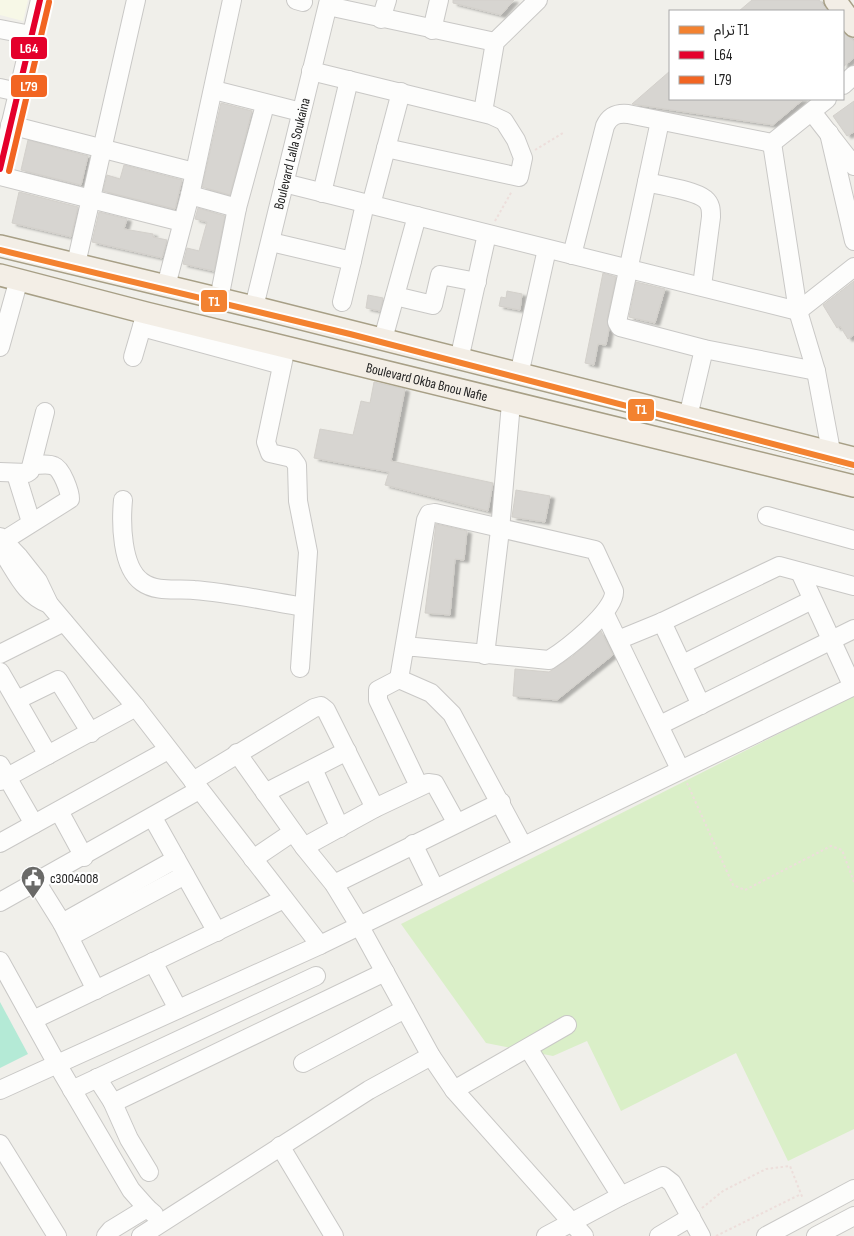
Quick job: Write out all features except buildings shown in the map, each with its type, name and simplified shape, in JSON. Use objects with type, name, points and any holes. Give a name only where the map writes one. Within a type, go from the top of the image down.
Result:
[{"type":"main road","points":[[844,12],[854,26]]},
{"type":"main road","name":"Boulevard Okba Bnou Nafie","points":[[0,246],[383,339],[459,360],[854,458]]},
{"type":"main road","name":"Boulevard Okba Bnou Nafie","points":[[10,277],[144,320],[284,356],[511,403],[854,486]]},
{"type":"street","points":[[0,169],[2,143],[10,125],[40,0]]},
{"type":"street","points":[[76,264],[136,0]]},
{"type":"street","points":[[166,286],[190,195],[232,0]]},
{"type":"street","points":[[382,19],[387,0]]},
{"type":"street","points":[[432,30],[439,0]]},
{"type":"street","points":[[483,112],[494,42],[538,0]]},
{"type":"street","points":[[328,3],[382,19],[494,42]]},
{"type":"street","name":"Boulevard Lalla Soukaina","points":[[254,307],[328,3]]},
{"type":"street","points":[[0,29],[31,35]]},
{"type":"street","points":[[311,71],[483,112],[498,118],[509,127],[523,158],[519,177],[386,148]]},
{"type":"street","points":[[844,84],[854,75]]},
{"type":"street","points":[[322,193],[349,80]]},
{"type":"street","points":[[0,88],[18,92]]},
{"type":"street","points":[[214,90],[265,105],[301,112]]},
{"type":"street","points":[[342,302],[401,92]]},
{"type":"street","points":[[572,255],[608,120],[615,115],[621,114],[772,142],[826,100]]},
{"type":"street","points":[[218,299],[237,208],[265,105]]},
{"type":"street","points":[[812,112],[854,166]]},
{"type":"street","points":[[660,121],[617,322],[620,327],[704,349],[816,371]]},
{"type":"street","points":[[10,125],[194,172]]},
{"type":"street","points":[[829,133],[854,242]]},
{"type":"street","points":[[772,142],[798,310],[816,371],[831,452]]},
{"type":"street","points":[[0,176],[91,197],[182,222]]},
{"type":"street","points":[[647,182],[696,194],[705,199],[710,206],[711,217],[702,286]]},
{"type":"street","points":[[284,183],[798,310]]},
{"type":"street","points":[[190,195],[237,208]]},
{"type":"street","points":[[383,339],[417,216]]},
{"type":"street","points":[[459,360],[488,234]]},
{"type":"street","points":[[271,242],[352,261]]},
{"type":"street","points":[[519,375],[547,249]]},
{"type":"street","points":[[798,310],[854,266]]},
{"type":"street","points":[[396,296],[432,305],[440,275],[477,282]]},
{"type":"street","points":[[0,347],[10,277]]},
{"type":"street","points":[[133,357],[144,320]]},
{"type":"street","points":[[688,417],[704,349]]},
{"type":"street","points":[[284,356],[266,442],[270,453],[292,458],[297,465],[298,501],[308,552],[300,668]]},
{"type":"street","points":[[485,655],[500,530],[511,403]]},
{"type":"street","points":[[31,522],[8,473],[27,473],[33,465],[45,412]]},
{"type":"street","points":[[33,465],[53,465],[58,468],[70,494],[70,499],[1,542],[28,592],[37,600],[49,604],[136,707],[320,945]]},
{"type":"street","points":[[123,500],[120,524],[128,563],[142,582],[163,589],[194,590],[304,607]]},
{"type":"street","points":[[399,679],[405,646],[429,514],[595,550],[614,591],[613,602],[605,614],[549,660],[405,646]]},
{"type":"street","points":[[767,516],[854,540]]},
{"type":"street","points":[[618,640],[662,622],[775,568],[784,567],[854,586]]},
{"type":"street","points":[[0,1090],[320,945],[853,686],[800,572]]},
{"type":"street","points":[[683,664],[812,600]]},
{"type":"street","points":[[605,614],[680,769]]},
{"type":"street","points":[[0,654],[64,622]]},
{"type":"street","points":[[662,622],[701,705]]},
{"type":"street","points":[[660,725],[854,629]]},
{"type":"street","points":[[0,672],[48,755]]},
{"type":"street","points":[[399,679],[378,690],[378,700],[419,786]]},
{"type":"street","points":[[399,679],[432,694],[452,714],[522,846]]},
{"type":"street","points":[[17,700],[58,680],[91,733]]},
{"type":"street","points":[[0,902],[38,883],[153,818],[237,753],[314,708],[321,706],[326,710],[375,808]]},
{"type":"street","points":[[34,824],[2,774],[48,755],[136,707]]},
{"type":"street","points":[[0,843],[168,750]]},
{"type":"street","points":[[265,793],[347,751]]},
{"type":"street","points":[[237,753],[304,847],[334,884],[359,925],[431,1056],[454,1090],[584,1236]]},
{"type":"street","points":[[313,769],[340,828]]},
{"type":"street","points":[[304,847],[375,808],[428,783],[435,784],[456,822]]},
{"type":"street","points":[[334,884],[456,822],[500,802]]},
{"type":"street","points":[[58,811],[84,857]]},
{"type":"street","points":[[153,818],[217,932]]},
{"type":"street","points":[[253,859],[293,832]]},
{"type":"street","points":[[413,844],[435,889]]},
{"type":"street","points":[[66,930],[176,859]]},
{"type":"street","points":[[66,930],[185,875]]},
{"type":"street","points":[[38,883],[66,930],[96,990]]},
{"type":"street","points":[[33,1020],[284,900]]},
{"type":"street","points":[[153,962],[178,1009]]},
{"type":"street","points":[[1,966],[131,1190],[147,1208],[164,1221]]},
{"type":"street","points":[[112,1100],[119,1100],[385,972]]},
{"type":"street","points":[[72,1090],[316,976]]},
{"type":"street","points":[[303,1063],[405,1009]]},
{"type":"street","points":[[454,1090],[567,1025]]},
{"type":"street","points":[[528,1048],[621,1196]]},
{"type":"street","points":[[141,1236],[369,1090],[431,1056]]},
{"type":"street","points":[[97,1078],[112,1100],[129,1139],[149,1172]]},
{"type":"street","points":[[0,1146],[57,1236]]},
{"type":"street","points":[[280,1146],[334,1236]]},
{"type":"street","points":[[546,1236],[663,1176],[672,1183],[701,1236]]},
{"type":"street","points":[[766,1236],[854,1189]]},
{"type":"street","points":[[106,1236],[111,1230],[147,1208]]},
{"type":"street","points":[[816,1236],[854,1216]]},
{"type":"street","points":[[669,1233],[691,1217]]},
{"type":"path","points":[[523,158],[563,133]]},
{"type":"path","points":[[488,234],[519,177]]},
{"type":"path","points":[[680,769],[733,885],[739,889],[745,890],[831,846],[842,850],[854,882]]},
{"type":"path","points":[[691,1217],[723,1191],[766,1169],[790,1166],[809,1213]]},
{"type":"path","points":[[716,1236],[801,1194]]},
{"type":"shaded area","points":[[0,0],[28,0],[23,21],[0,15]]},
{"type":"green space","points":[[854,696],[854,1129],[788,1161],[736,1053],[621,1111],[587,1041],[553,1056],[486,1043],[401,924]]},
{"type":"green space","points":[[0,1002],[28,1054],[0,1068]]},
{"type":"tram line","name":"T1","points":[[0,250],[350,334],[854,465]]},
{"type":"transit line","name":"L64","points":[[0,169],[40,0]]},
{"type":"transit line","name":"L79","points":[[9,171],[49,2]]},
{"type":"place","name":"c3004008","points":[[33,899]]}]
